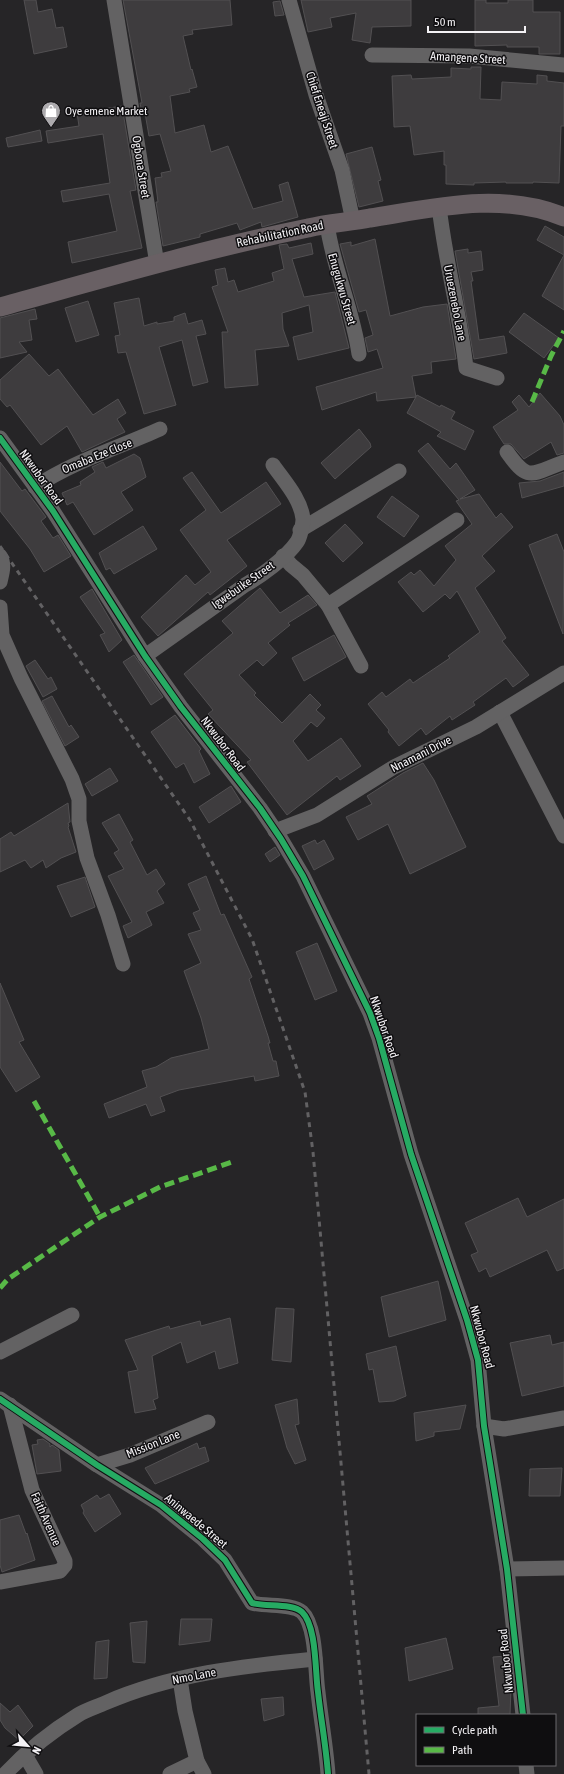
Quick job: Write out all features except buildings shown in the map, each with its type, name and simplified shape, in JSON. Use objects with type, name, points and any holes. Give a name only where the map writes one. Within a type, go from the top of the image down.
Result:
[{"type":"main road","name":"Rehabilitation Road","points":[[0,307],[241,242],[326,224],[353,221],[439,206],[508,203],[536,207],[564,217]]},
{"type":"street","name":"Ogbona Street","points":[[114,0],[157,264]]},
{"type":"street","name":"Chief Eneaji Street","points":[[289,0],[316,95],[342,170],[353,221]]},
{"type":"street","name":"Amangene Street","points":[[372,55],[469,56],[564,65]]},
{"type":"street","name":"Uruezenebo Lane","points":[[439,206],[444,248],[458,314],[466,368],[497,378]]},
{"type":"street","name":"Enugukwu Street","points":[[326,224],[329,242],[350,315],[359,354]]},
{"type":"street","name":"Omaba Eze Close","points":[[35,487],[57,472],[80,461],[126,444],[160,429]]},
{"type":"street","name":"Nkwubor Road","points":[[0,438],[53,511],[145,656],[275,831],[303,876],[370,1013],[379,1038],[411,1154],[475,1345],[481,1380],[484,1426],[506,1569],[523,1714]]},
{"type":"street","points":[[506,452],[518,468],[524,472],[532,474],[564,462]]},
{"type":"street","name":"Igwebuike Street","points":[[145,656],[245,585],[258,578],[298,541],[303,519],[294,493],[273,466]]},
{"type":"street","points":[[300,530],[399,471]]},
{"type":"street","points":[[328,605],[458,520]]},
{"type":"street","points":[[0,556],[3,561],[3,566],[0,582]]},
{"type":"street","points":[[283,556],[303,575],[328,605],[361,666]]},
{"type":"street","points":[[0,607],[2,635],[20,678],[72,779],[79,799],[79,821],[87,858],[108,915],[123,964]]},
{"type":"street","name":"Nnamani Drive","points":[[275,831],[317,815],[394,767],[476,727],[564,673]]},
{"type":"street","points":[[500,712],[564,836]]},
{"type":"street","points":[[0,1352],[72,1315]]},
{"type":"street","name":"Aninwaede Street","points":[[5,1402],[97,1465],[161,1505],[203,1539],[225,1560],[252,1603],[296,1608],[303,1613],[308,1621],[315,1660],[328,1774]]},
{"type":"street","name":"Faith Avenue","points":[[0,1582],[60,1571],[65,1565],[65,1561],[32,1490],[5,1402]]},
{"type":"street","points":[[484,1426],[504,1429],[564,1418]]},
{"type":"street","name":"Mission Lane","points":[[97,1465],[130,1455],[208,1422]]},
{"type":"street","points":[[506,1569],[564,1568]]},
{"type":"street","name":"Nmo Lane","points":[[5,1774],[25,1755],[79,1714],[145,1686],[222,1670],[315,1660]]},
{"type":"street","points":[[180,1679],[185,1711],[196,1761],[204,1774]]},
{"type":"street","points":[[25,1755],[36,1774]]},
{"type":"street","points":[[170,1774],[196,1761]]},
{"type":"railway","points":[[0,546],[190,820],[252,939],[305,1092],[313,1152],[369,1774]]},
{"type":"marked path","points":[[532,402],[551,356],[564,331]]},
{"type":"marked path","points":[[34,1101],[100,1217]]},
{"type":"marked path","points":[[0,1288],[8,1279],[100,1217],[160,1187],[235,1161]]},
{"type":"cycle path","points":[[0,438],[53,511],[145,656],[181,707],[260,808],[281,839],[303,876],[370,1013],[379,1038],[411,1154],[467,1320],[478,1360],[484,1426],[507,1569],[523,1714]]},
{"type":"cycle path","points":[[0,1399],[97,1465],[161,1505],[203,1539],[225,1560],[252,1603],[292,1607],[302,1612],[307,1619],[313,1638],[328,1774]]},
{"type":"place","name":"Oye emene Market","points":[[51,128]]}]
